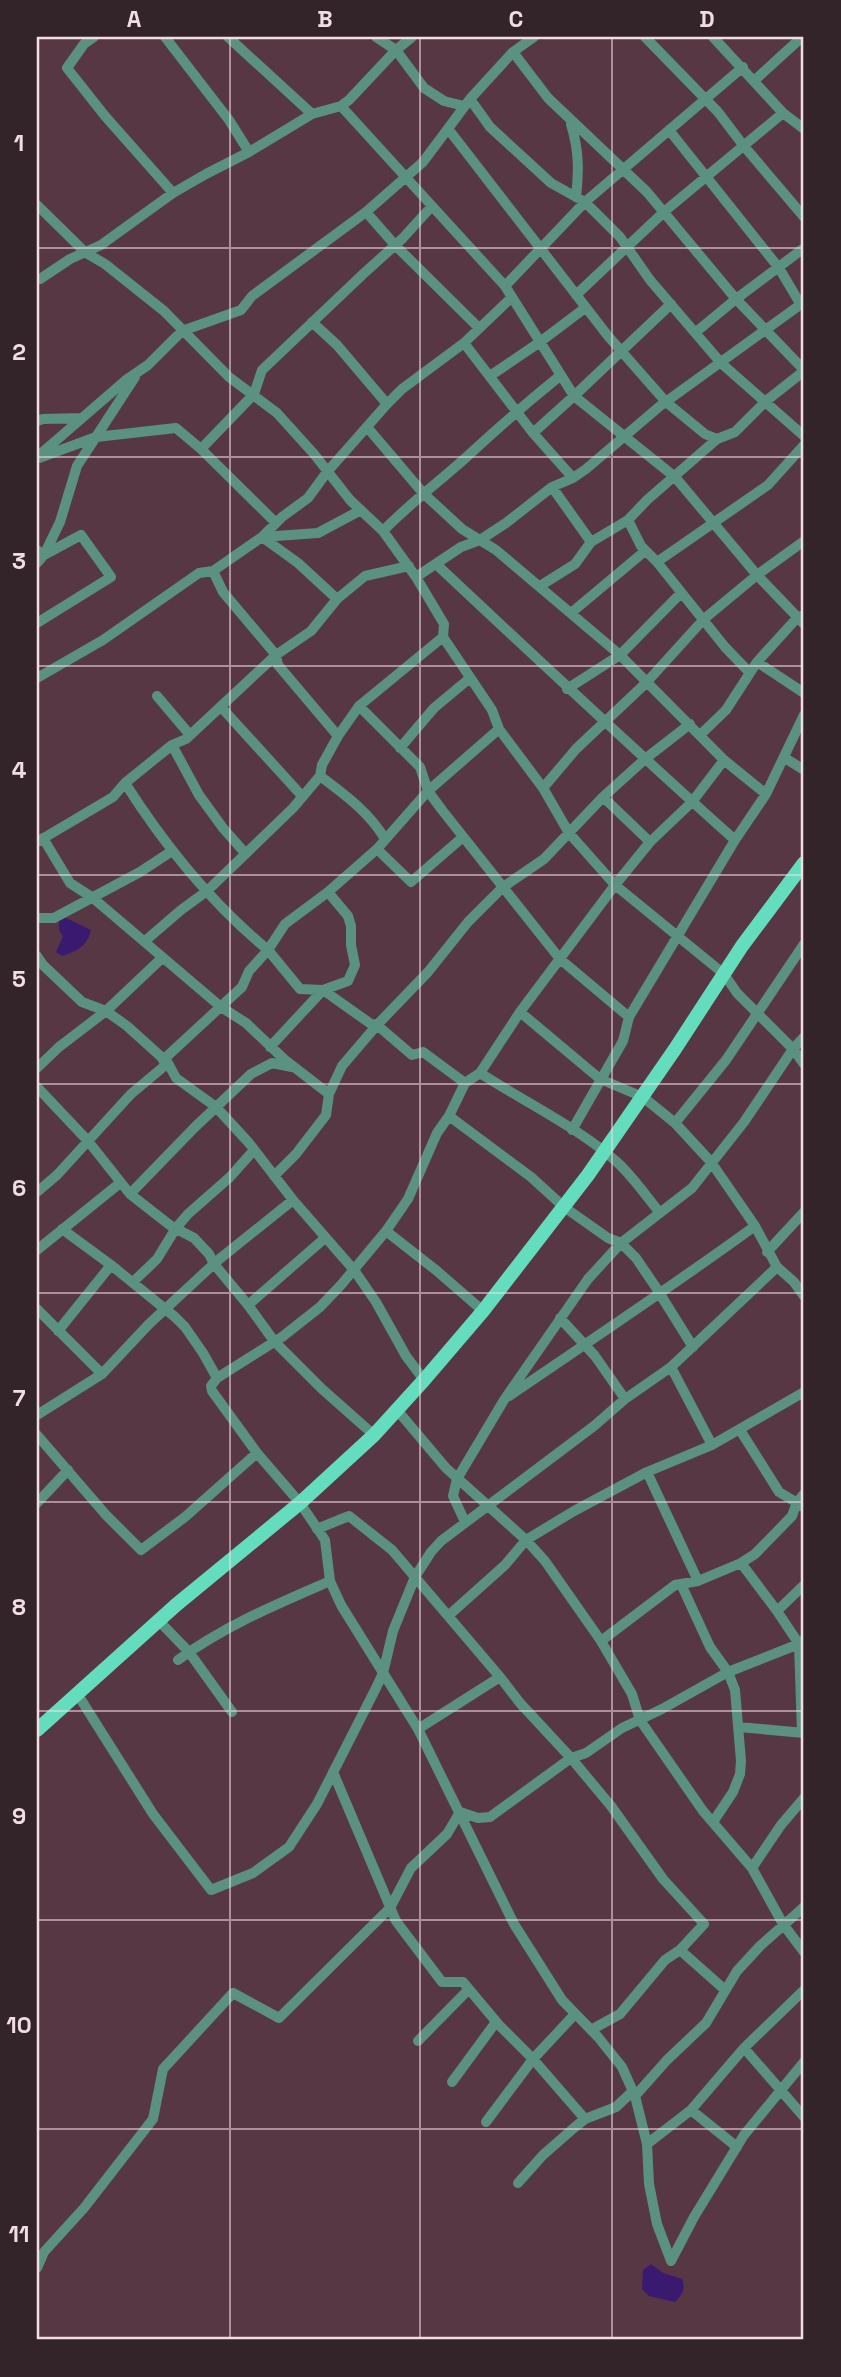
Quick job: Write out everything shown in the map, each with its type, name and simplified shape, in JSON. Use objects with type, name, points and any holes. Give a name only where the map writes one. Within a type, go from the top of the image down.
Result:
[{"type":"main road","points":[[37,1730],[159,1620],[300,1503],[374,1435],[424,1380],[483,1311],[564,1207],[643,1097],[771,906],[804,863]]},
{"type":"street","points":[[164,37],[229,120],[249,152]]},
{"type":"street","points":[[228,37],[312,114]]},
{"type":"street","points":[[376,37],[396,50],[424,88],[444,100],[467,103],[551,183],[580,199],[620,237],[671,304],[721,363],[804,436]]},
{"type":"street","points":[[37,279],[121,231],[173,192],[249,152],[312,114],[341,106],[411,37]]},
{"type":"street","points":[[37,458],[169,346],[183,331],[241,310],[252,296],[366,212],[423,162],[467,103],[513,52],[534,37]]},
{"type":"street","points":[[645,37],[705,97],[804,217]]},
{"type":"street","points":[[713,37],[783,113],[804,129]]},
{"type":"street","points":[[755,80],[802,37]]},
{"type":"street","points":[[86,39],[66,68],[173,192]]},
{"type":"street","points":[[513,52],[548,98],[665,211],[736,299],[804,371],[766,401],[736,432],[717,439],[628,520],[591,542],[575,564],[540,586]]},
{"type":"street","points":[[505,286],[541,249],[580,199],[622,170],[743,67]]},
{"type":"street","points":[[341,106],[505,286],[575,396],[675,477],[757,575],[802,619],[757,662],[726,710],[700,735]]},
{"type":"street","points":[[576,295],[665,211],[783,113]]},
{"type":"street","points":[[570,121],[577,145],[580,199]]},
{"type":"street","points":[[449,130],[585,308],[666,402],[705,434],[717,439]]},
{"type":"street","points":[[416,577],[461,547],[480,540],[506,523],[552,487],[573,478],[666,402],[803,303],[779,268],[669,130]]},
{"type":"street","points":[[37,205],[86,253],[105,264],[164,312],[229,377],[277,413],[361,510],[383,531],[409,566],[444,624],[443,637],[492,710],[499,729],[542,788],[569,833],[615,885],[724,974],[804,1064]]},
{"type":"street","points":[[201,449],[254,394],[262,370],[395,246],[432,206]]},
{"type":"street","points":[[366,212],[395,246],[478,328]]},
{"type":"street","points":[[696,332],[804,248]]},
{"type":"street","points":[[37,678],[103,640],[199,573],[213,571],[262,537],[308,498],[327,472],[402,389],[464,343],[512,297]]},
{"type":"street","points":[[533,433],[671,304]]},
{"type":"street","points":[[489,376],[585,308]]},
{"type":"street","points":[[312,322],[337,345],[387,404]]},
{"type":"street","points":[[464,343],[533,433],[573,478]]},
{"type":"street","points":[[39,556],[60,522],[77,466],[139,372]]},
{"type":"street","points":[[383,531],[517,410],[561,375]]},
{"type":"street","points":[[37,421],[82,418]]},
{"type":"street","points":[[367,427],[423,493],[462,529],[496,550],[572,613],[620,655],[724,760],[766,794]]},
{"type":"street","points":[[37,458],[96,437],[176,428],[276,523]]},
{"type":"street","points":[[657,562],[768,485],[804,445]]},
{"type":"street","points":[[552,487],[591,542]]},
{"type":"street","points":[[262,537],[318,533],[361,510]]},
{"type":"street","points":[[628,520],[645,551],[750,673]]},
{"type":"street","points":[[37,623],[111,577],[82,535],[39,556]]},
{"type":"street","points":[[262,537],[298,564],[337,599]]},
{"type":"street","points":[[542,788],[605,720],[646,683],[704,619],[804,541]]},
{"type":"street","points":[[572,613],[645,551]]},
{"type":"street","points":[[436,564],[567,689],[605,720],[735,841]]},
{"type":"street","points":[[329,1094],[93,898],[70,883],[40,840],[113,797],[125,783],[172,745],[190,735],[276,656],[310,631],[337,599],[365,576],[409,566]]},
{"type":"street","points":[[213,571],[223,592],[276,656],[278,666],[338,736]]},
{"type":"street","points":[[567,689],[620,655],[681,593]]},
{"type":"street","points":[[145,941],[207,891],[293,808],[320,776],[322,765],[338,736],[359,706],[443,637]]},
{"type":"street","points":[[757,662],[804,693]]},
{"type":"street","points":[[400,748],[434,708],[470,678]]},
{"type":"street","points":[[157,696],[190,735]]},
{"type":"street","points":[[359,706],[420,767],[428,791],[560,959],[629,1017]]},
{"type":"street","points":[[221,708],[302,796]]},
{"type":"street","points":[[572,1130],[623,1041],[629,1017],[766,794],[804,715]]},
{"type":"street","points":[[274,1176],[296,1154],[326,1115],[329,1094],[342,1066],[428,972],[468,922],[503,887],[544,859],[603,797],[645,759],[690,724]]},
{"type":"street","points":[[37,1192],[58,1175],[131,1094],[242,987],[248,971],[268,950],[285,924],[328,892],[377,849],[428,791],[499,729]]},
{"type":"street","points":[[172,745],[199,795],[223,828],[246,853]]},
{"type":"street","points":[[785,758],[804,770]]},
{"type":"street","points":[[724,760],[692,802],[650,842],[615,885],[520,1012],[480,1073],[465,1083],[437,1133],[408,1199],[386,1231],[320,1307],[217,1378],[213,1382],[212,1391],[257,1452],[300,1503],[325,1540],[330,1581],[341,1605],[418,1729],[513,1924],[562,2000],[622,2067],[634,2093],[647,2144],[649,2184],[657,2224],[671,2260],[737,2147],[804,2062]]},
{"type":"street","points":[[320,776],[375,822],[385,839]]},
{"type":"street","points":[[125,783],[182,865],[225,913],[268,950],[300,989],[323,990],[348,981],[355,965],[348,916],[328,892]]},
{"type":"street","points":[[603,797],[650,842]]},
{"type":"street","points":[[377,849],[411,882],[463,837]]},
{"type":"street","points":[[37,918],[54,918],[140,872],[172,851]]},
{"type":"street","points":[[675,1123],[726,1060],[804,944]]},
{"type":"street","points":[[37,956],[82,1002],[106,1011],[127,1026],[166,1062],[176,1078],[216,1107],[354,1270],[376,1302],[406,1356],[424,1380]]},
{"type":"street","points":[[37,1068],[59,1047],[106,1011],[162,957]]},
{"type":"street","points":[[323,990],[377,1026],[412,1055],[424,1052],[465,1083]]},
{"type":"street","points":[[270,1047],[323,990]]},
{"type":"street","points":[[520,1012],[600,1079],[643,1097],[675,1123],[711,1162],[755,1226],[777,1267],[794,1282],[804,1296]]},
{"type":"street","points":[[465,1522],[453,1496],[457,1479],[503,1400],[560,1318],[588,1279],[621,1243],[692,1188],[744,1122],[804,1037]]},
{"type":"street","points":[[130,1194],[251,1074],[272,1063],[296,1068]]},
{"type":"street","points":[[480,1073],[603,1152],[636,1182],[660,1213]]},
{"type":"street","points":[[37,1087],[88,1141],[130,1194],[171,1226],[194,1238],[274,1341],[374,1435]]},
{"type":"street","points":[[449,1115],[531,1177],[564,1207],[608,1238],[621,1243],[636,1258],[693,1347]]},
{"type":"street","points":[[132,1282],[157,1259],[188,1214],[230,1177],[254,1150]]},
{"type":"street","points":[[37,1250],[120,1183]]},
{"type":"street","points":[[37,1415],[102,1374],[164,1310],[214,1264],[293,1200]]},
{"type":"street","points":[[767,1252],[804,1212]]},
{"type":"street","points":[[503,1400],[660,1295],[755,1226]]},
{"type":"street","points":[[62,1228],[186,1328],[217,1378]]},
{"type":"street","points":[[386,1231],[437,1270],[483,1311]]},
{"type":"street","points":[[248,1305],[325,1238]]},
{"type":"street","points":[[58,1331],[111,1265]]},
{"type":"street","points":[[78,1695],[153,1814],[211,1890],[253,1873],[289,1847],[317,1804],[383,1673],[393,1631],[415,1577],[431,1552],[465,1522],[671,1367],[777,1267]]},
{"type":"street","points":[[794,1282],[804,1275]]},
{"type":"street","points":[[37,1309],[102,1374]]},
{"type":"street","points":[[560,1318],[585,1345],[625,1399]]},
{"type":"street","points":[[671,1367],[712,1445]]},
{"type":"street","points":[[448,1616],[505,1565],[526,1539],[647,1472],[712,1445],[804,1392]]},
{"type":"street","points":[[397,1410],[457,1479],[526,1539],[545,1561],[601,1641],[632,1694],[640,1720],[703,1811],[752,1868],[783,1924],[804,1952]]},
{"type":"street","points":[[601,1641],[675,1585],[698,1581],[741,1563],[755,1553],[792,1516],[802,1501],[779,1492],[740,1430]]},
{"type":"street","points":[[37,1435],[106,1516],[141,1550],[185,1517],[257,1452]]},
{"type":"street","points":[[37,1503],[68,1470]]},
{"type":"street","points":[[647,1472],[698,1581]]},
{"type":"street","points":[[317,1529],[349,1516],[392,1550],[520,1703],[571,1758],[611,1806],[663,1879],[704,1924],[680,1950],[665,1960],[620,2014],[591,2030]]},
{"type":"street","points":[[739,1727],[803,1733],[802,1642],[741,1563]]},
{"type":"street","points":[[178,1660],[213,1636],[276,1604],[330,1581]]},
{"type":"street","points":[[681,1584],[710,1647],[727,1672],[735,1690],[740,1774],[733,1792],[713,1822]]},
{"type":"street","points":[[777,1611],[804,1585]]},
{"type":"street","points":[[159,1620],[190,1652],[232,1712]]},
{"type":"street","points":[[460,1812],[478,1818],[490,1817],[571,1758],[586,1753],[622,1728],[727,1672],[802,1642]]},
{"type":"street","points":[[418,1729],[500,1677]]},
{"type":"street","points":[[333,1772],[396,1921],[442,1982],[463,1982],[585,2119]]},
{"type":"street","points":[[752,1868],[781,1825],[804,1798]]},
{"type":"street","points":[[37,2268],[44,2252],[84,2208],[153,2119],[163,2069],[233,1993],[279,2018],[390,1908],[411,1868],[447,1834],[460,1812]]},
{"type":"street","points":[[518,2183],[543,2155],[585,2119],[616,2107],[634,2093],[706,2023],[737,1970],[804,1907]]},
{"type":"street","points":[[680,1950],[724,1989]]},
{"type":"street","points":[[418,2041],[468,1989]]},
{"type":"street","points":[[647,2144],[691,2110],[744,2048],[804,1990]]},
{"type":"street","points":[[486,2122],[533,2059],[575,2014]]},
{"type":"street","points":[[452,2082],[496,2022]]},
{"type":"street","points":[[744,2048],[804,2117]]},
{"type":"street","points":[[691,2110],[737,2147]]},
{"type":"shaded area","points":[[64,917],[91,930],[81,947],[62,956],[56,952],[63,936],[59,930],[59,919]]},
{"type":"shaded area","points":[[651,2264],[663,2273],[682,2279],[683,2292],[675,2302],[649,2296],[642,2289],[643,2270]]}]
